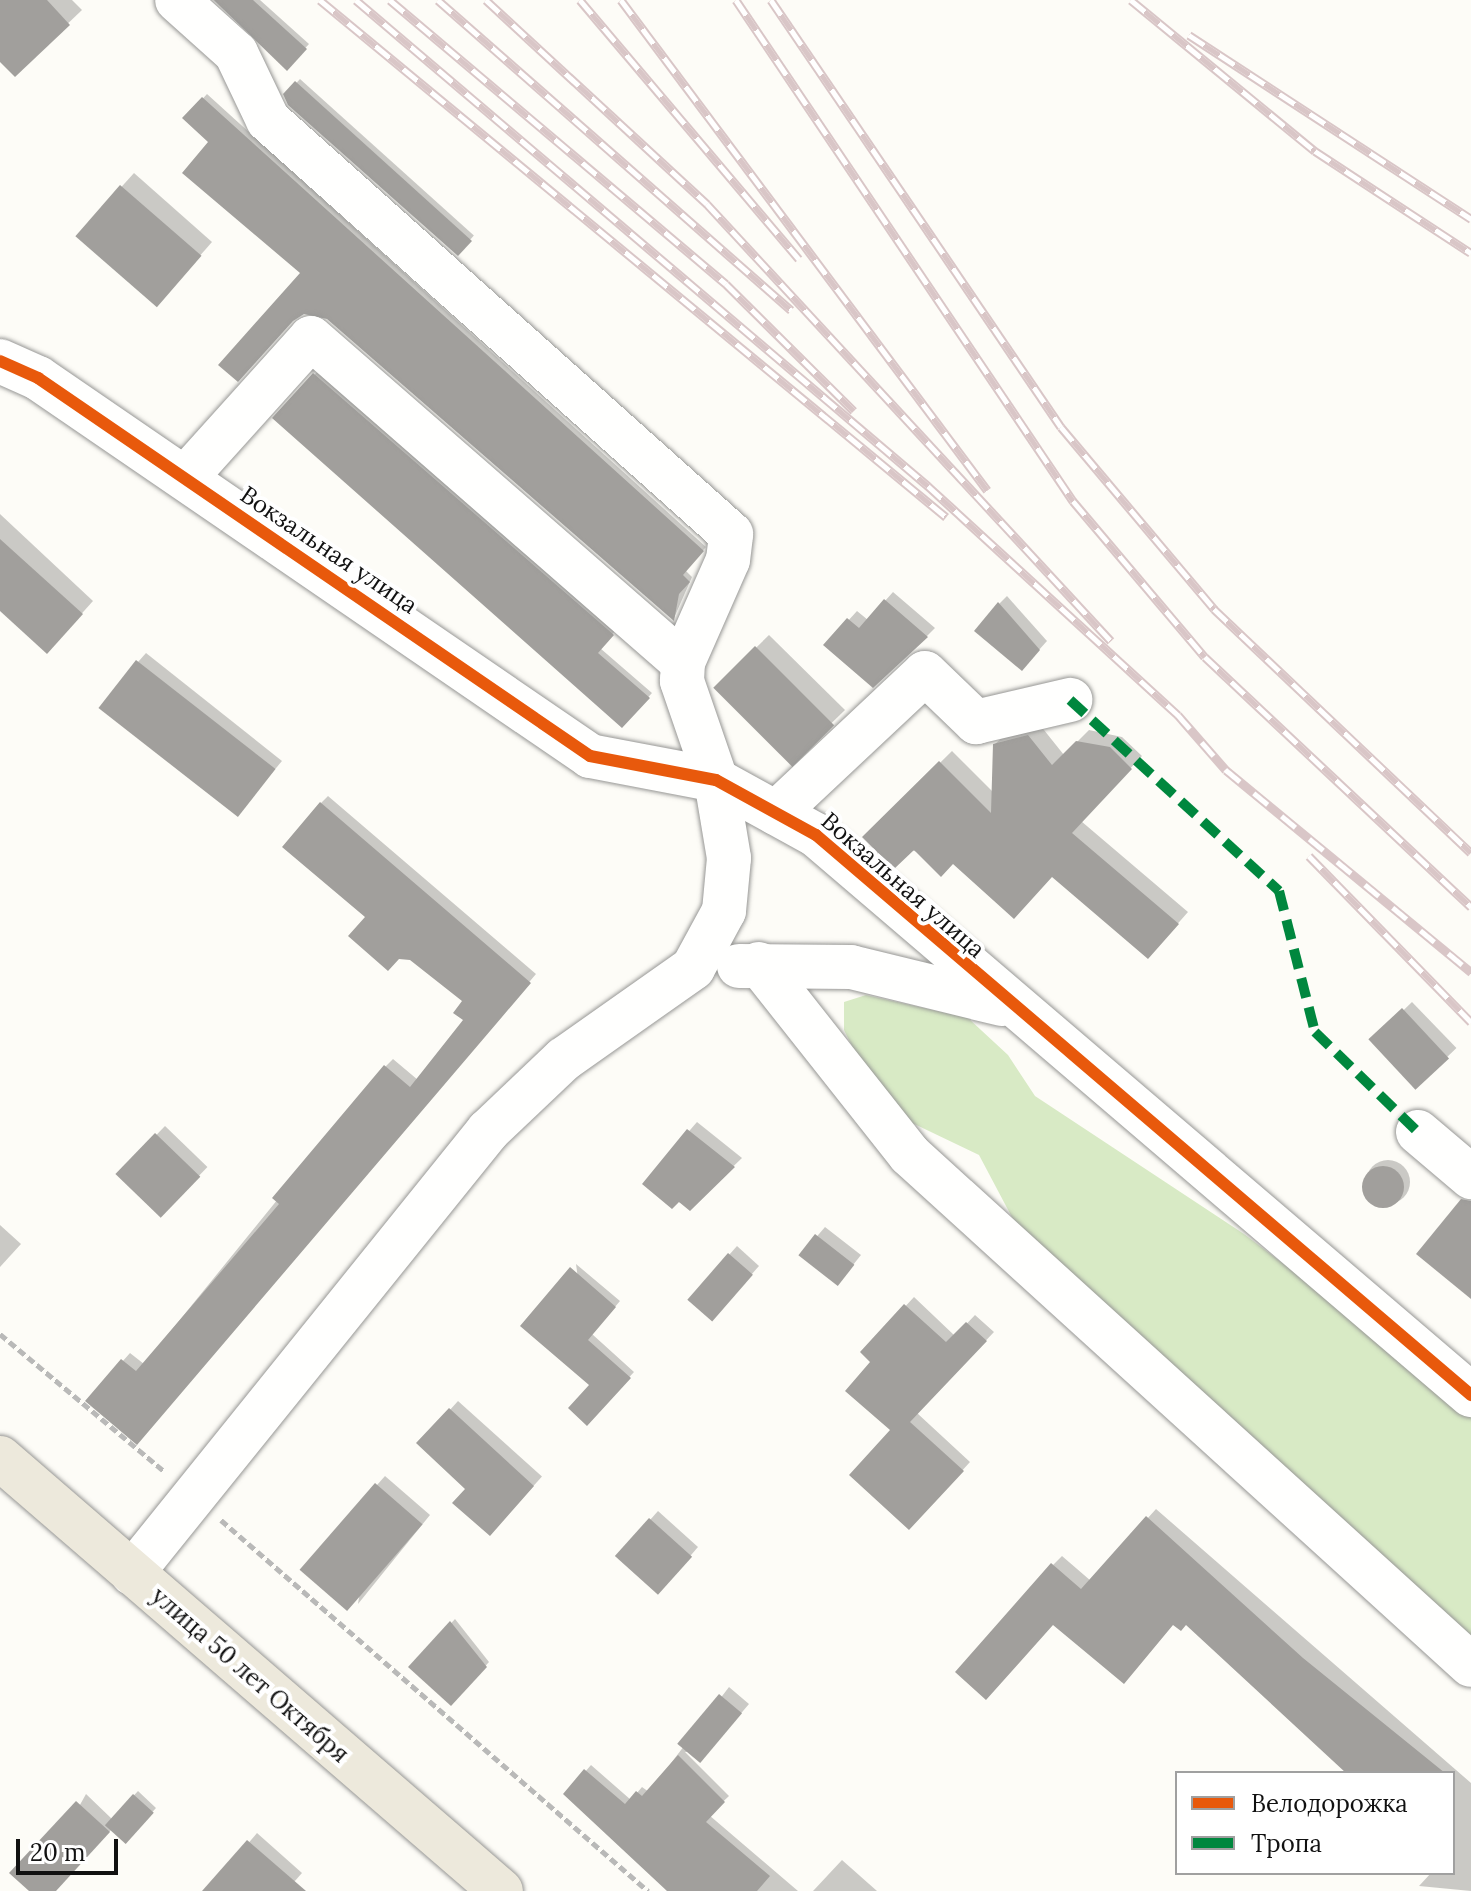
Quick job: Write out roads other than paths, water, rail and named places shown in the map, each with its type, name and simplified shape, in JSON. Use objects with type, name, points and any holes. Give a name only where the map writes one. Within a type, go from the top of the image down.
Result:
[{"type":"main road","name":"улица 50 лет Октября","points":[[0,1458],[501,1891]]},
{"type":"street","points":[[132,1573],[488,1131],[564,1059],[693,968],[724,911],[729,858],[716,780],[682,681],[683,662],[733,546],[722,521],[268,120],[236,53],[177,0]]},
{"type":"street","points":[[185,478],[311,338],[683,662]]},
{"type":"street","name":"Вокзальная улица","points":[[0,361],[38,378],[590,756],[716,780],[816,835],[1010,1006],[1469,1390]]},
{"type":"street","points":[[776,813],[925,673],[976,722],[1070,700]]},
{"type":"street","points":[[693,968],[759,964],[851,967],[1010,1006]]},
{"type":"street","points":[[759,964],[910,1155],[1471,1665]]},
{"type":"street","points":[[1418,1132],[1471,1177]]},
{"type":"railway","points":[[320,0],[946,517]]},
{"type":"railway","points":[[356,0],[928,486],[1178,715],[1226,770],[1471,972]]},
{"type":"railway","points":[[390,0],[726,284],[854,411]]},
{"type":"railway","points":[[438,0],[791,310]]},
{"type":"railway","points":[[486,0],[707,204],[1111,641]]},
{"type":"railway","points":[[580,0],[799,259]]},
{"type":"railway","points":[[621,0],[987,490]]},
{"type":"railway","points":[[736,0],[1073,501],[1205,657],[1471,907]]},
{"type":"railway","points":[[771,0],[1061,427],[1214,609],[1471,853]]},
{"type":"railway","points":[[1131,0],[1315,151],[1471,253]]},
{"type":"railway","points":[[1189,35],[1471,219]]},
{"type":"railway","points":[[1309,856],[1471,1022]]}]
